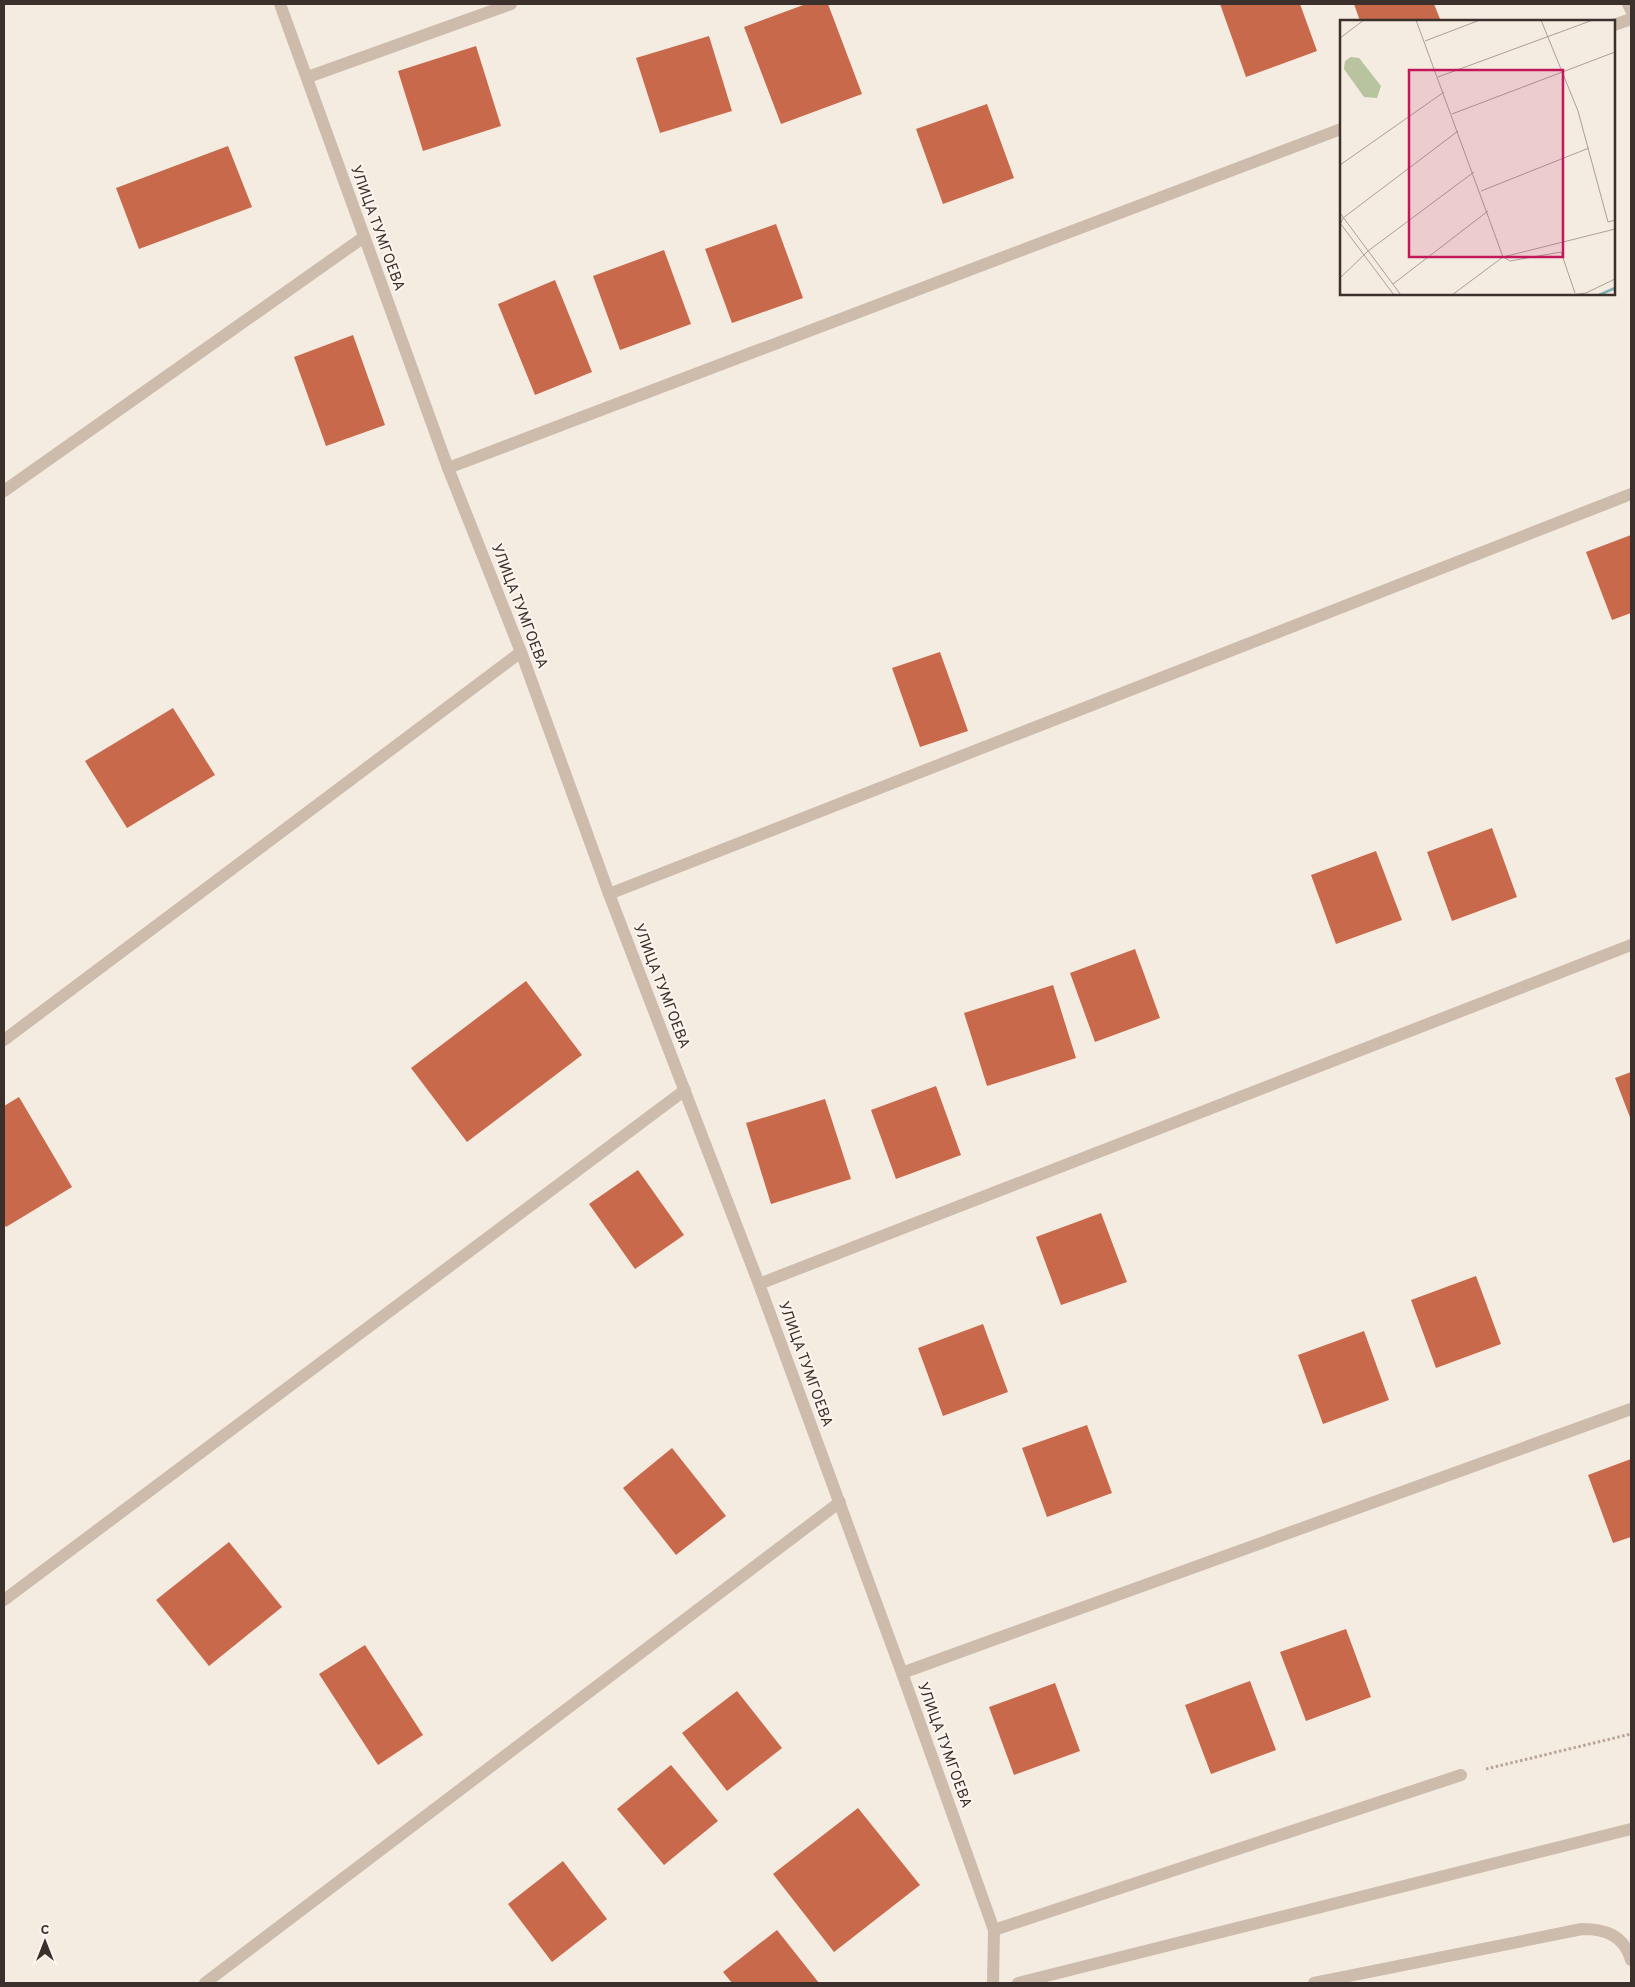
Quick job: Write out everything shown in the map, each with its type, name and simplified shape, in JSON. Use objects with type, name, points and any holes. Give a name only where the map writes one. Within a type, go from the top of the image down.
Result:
[{"type":"street","name":"УЛИЦА ТУМГОЕВА","points":[[280,4],[448,468],[521,652],[609,894],[759,1284],[902,1673],[994,1930],[993,1983]]},
{"type":"street","points":[[308,78],[512,4]]},
{"type":"street","points":[[1628,4],[1631,10]]},
{"type":"street","points":[[1615,26],[1631,19]]},
{"type":"street","points":[[448,468],[1340,129]]},
{"type":"street","points":[[4,491],[364,237]]},
{"type":"street","points":[[609,894],[1631,494]]},
{"type":"street","points":[[4,1040],[521,652]]},
{"type":"street","points":[[759,1284],[1631,944]]},
{"type":"street","points":[[4,1600],[685,1090]]},
{"type":"street","points":[[902,1673],[1631,1409]]},
{"type":"street","points":[[205,1983],[840,1502]]},
{"type":"street","points":[[994,1930],[1461,1775]]},
{"type":"street","points":[[1018,1983],[1631,1829]]},
{"type":"street","points":[[1314,1983],[1582,1929],[1598,1929],[1612,1934],[1622,1943],[1631,1960]]},
{"type":"path","points":[[1461,1775],[1631,1734]]},
{"type":"building","points":[[806,4],[828,4],[862,94],[781,124],[744,27]]},
{"type":"building","points":[[1220,4],[1300,4],[1317,51],[1246,77]]},
{"type":"building","points":[[1354,4],[1434,4],[1440,19],[1436,20],[1360,20]]},
{"type":"building","points":[[709,36],[732,111],[660,133],[636,58]]},
{"type":"building","points":[[476,46],[501,126],[423,151],[398,71]]},
{"type":"building","points":[[987,104],[1014,178],[943,204],[916,129]]},
{"type":"building","points":[[228,146],[252,207],[139,249],[116,188]]},
{"type":"building","points":[[776,224],[803,298],[732,323],[705,249]]},
{"type":"building","points":[[664,250],[691,324],[620,350],[593,276]]},
{"type":"building","points":[[555,280],[592,372],[535,395],[498,304]]},
{"type":"building","points":[[353,335],[385,425],[326,446],[294,357]]},
{"type":"building","points":[[1631,535],[1631,613],[1612,620],[1586,552]]},
{"type":"building","points":[[940,652],[968,731],[920,747],[892,668]]},
{"type":"building","points":[[173,708],[215,775],[127,828],[85,761]]},
{"type":"building","points":[[1492,828],[1517,897],[1452,921],[1427,852]]},
{"type":"building","points":[[1376,851],[1402,920],[1336,944],[1311,875]]},
{"type":"building","points":[[1135,949],[1160,1018],[1095,1042],[1070,973]]},
{"type":"building","points":[[526,981],[582,1055],[467,1142],[411,1068]]},
{"type":"building","points":[[1053,985],[1076,1058],[987,1086],[964,1013]]},
{"type":"building","points":[[1631,1072],[1631,1120],[1615,1078]]},
{"type":"building","points":[[936,1086],[961,1155],[896,1179],[871,1110]]},
{"type":"building","points":[[19,1097],[72,1187],[6,1227],[4,1224],[4,1106]]},
{"type":"building","points":[[825,1099],[851,1179],[771,1204],[746,1123]]},
{"type":"building","points":[[638,1170],[684,1235],[635,1269],[589,1204]]},
{"type":"building","points":[[1101,1213],[1127,1282],[1061,1305],[1036,1237]]},
{"type":"building","points":[[1476,1276],[1501,1344],[1436,1368],[1411,1300]]},
{"type":"building","points":[[983,1324],[1008,1392],[943,1416],[918,1348]]},
{"type":"building","points":[[1364,1331],[1389,1400],[1323,1424],[1298,1355]]},
{"type":"building","points":[[1087,1425],[1112,1493],[1047,1517],[1022,1448]]},
{"type":"building","points":[[672,1448],[726,1516],[676,1555],[623,1488]]},
{"type":"building","points":[[1631,1459],[1631,1537],[1613,1543],[1588,1475]]},
{"type":"building","points":[[229,1542],[282,1607],[209,1666],[156,1600]]},
{"type":"building","points":[[1346,1629],[1371,1697],[1306,1721],[1280,1652]]},
{"type":"building","points":[[365,1645],[423,1735],[378,1765],[319,1674]]},
{"type":"building","points":[[1250,1681],[1276,1750],[1211,1774],[1185,1705]]},
{"type":"building","points":[[1055,1683],[1080,1751],[1014,1775],[989,1707]]},
{"type":"building","points":[[737,1691],[782,1748],[727,1791],[682,1733]]},
{"type":"building","points":[[671,1765],[718,1821],[664,1865],[617,1809]]},
{"type":"building","points":[[858,1808],[920,1885],[834,1952],[773,1874]]},
{"type":"building","points":[[563,1861],[607,1919],[552,1962],[508,1904]]},
{"type":"building","points":[[777,1930],[819,1983],[732,1983],[723,1972]]}]
